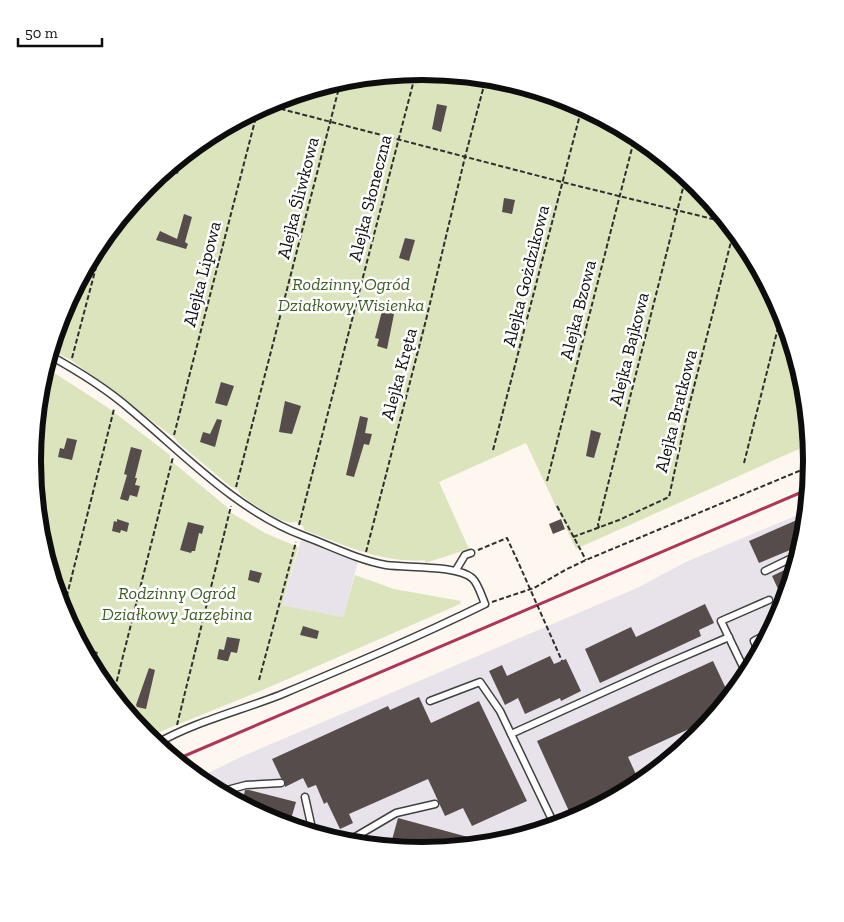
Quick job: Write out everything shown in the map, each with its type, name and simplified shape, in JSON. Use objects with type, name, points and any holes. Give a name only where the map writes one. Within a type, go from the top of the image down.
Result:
[{"type":"lane","points":[[55,359],[117,399],[233,496],[272,523],[364,559],[386,565],[456,570],[472,578],[486,604],[375,655],[164,740]]},
{"type":"lane","points":[[456,570],[465,555],[471,553]]},
{"type":"lane","points":[[765,571],[790,560]]},
{"type":"lane","points":[[743,666],[721,620],[769,600]]},
{"type":"lane","points":[[511,734],[729,637]]},
{"type":"lane","points":[[430,701],[480,682],[500,711],[552,819]]},
{"type":"lane","points":[[229,789],[246,785],[281,784]]},
{"type":"lane","points":[[305,797],[311,825]]},
{"type":"lane","points":[[358,836],[396,813],[435,804]]},
{"type":"path","name":"Alejka Słoneczna","points":[[259,680],[414,80]]},
{"type":"path","name":"Alejka Kręta","points":[[364,559],[484,86]]},
{"type":"path","name":"Alejka Śliwkowa","points":[[177,722],[233,496],[338,90]]},
{"type":"path","points":[[278,108],[717,221]]},
{"type":"path","name":"Alejka Gożdzikowa","points":[[493,450],[580,115]]},
{"type":"path","name":"Alejka Lipowa","points":[[115,687],[173,446],[255,119]]},
{"type":"path","name":"Alejka Bzowa","points":[[547,482],[633,144]]},
{"type":"path","name":"Alejka Bajkowa","points":[[599,528],[598,524],[684,185]]},
{"type":"path","name":"Alejka Bratkowa","points":[[573,537],[619,520],[668,497],[732,239]]},
{"type":"path","points":[[69,366],[97,262]]},
{"type":"path","points":[[744,463],[778,327]]},
{"type":"path","points":[[66,598],[117,399]]},
{"type":"path","points":[[486,604],[534,588],[586,560],[803,469]]},
{"type":"path","points":[[557,506],[586,560]]},
{"type":"path","points":[[471,553],[507,538],[562,661]]},
{"type":"shaded area","points":[[798,515],[790,560],[774,607],[752,651],[724,693],[691,730],[654,763],[612,791],[568,813],[521,829],[472,838],[422,842],[397,841],[348,834],[300,822],[276,813],[232,791],[205,774],[243,756],[637,588],[686,562]]},
{"type":"shaded area","points":[[301,540],[358,562],[343,617],[282,605]]},
{"type":"green space","name":"Rodzinny Ogród Działkowy Wisienka","points":[[397,81],[447,81],[521,93],[568,109],[634,144],[691,192],[739,249],[774,315],[790,362],[799,411],[802,447],[576,549],[526,443],[439,482],[469,549],[425,563],[425,560],[394,559],[363,552],[304,530],[303,526],[296,522],[283,521],[267,513],[241,495],[238,490],[230,486],[177,442],[176,439],[71,360],[57,353],[61,339],[70,315],[105,249],[153,192],[210,144],[276,109],[323,93]]},
{"type":"green space","name":"Rodzinny Ogród Działkowy Jarzębina","points":[[52,372],[107,407],[170,455],[170,460],[228,508],[228,511],[265,533],[298,547],[282,605],[343,617],[355,575],[394,589],[461,601],[460,604],[258,692],[156,733],[136,712],[105,673],[70,607],[54,560],[49,535],[42,486],[41,461],[45,411]]},
{"type":"building","points":[[437,104],[447,106],[441,132],[432,129]]},
{"type":"building","points":[[504,198],[515,200],[512,214],[502,212]]},
{"type":"building","points":[[184,214],[192,217],[185,242],[188,244],[186,249],[156,240],[160,231],[177,239]]},
{"type":"building","points":[[405,238],[415,240],[409,261],[399,258]]},
{"type":"building","points":[[382,311],[394,314],[387,349],[377,346],[379,339],[375,338]]},
{"type":"building","points":[[221,382],[234,386],[227,406],[215,403]]},
{"type":"building","points":[[285,401],[301,406],[292,434],[279,432]]},
{"type":"building","points":[[360,416],[368,418],[365,433],[372,434],[369,445],[364,444],[354,477],[346,475]]},
{"type":"building","points":[[217,419],[222,420],[215,447],[200,442],[203,432],[210,434]]},
{"type":"building","points":[[591,430],[601,433],[594,458],[586,456]]},
{"type":"building","points":[[67,438],[77,440],[72,460],[58,457],[60,448],[64,449]]},
{"type":"building","points":[[131,447],[142,450],[135,478],[137,478],[135,485],[140,486],[137,497],[130,495],[128,501],[120,499],[127,475],[124,474]]},
{"type":"building","points":[[117,519],[129,523],[127,532],[121,530],[120,533],[112,531],[114,521],[117,522]]},
{"type":"building","points":[[561,519],[565,529],[553,534],[549,524]]},
{"type":"building","points":[[798,520],[792,549],[759,563],[749,541]]},
{"type":"building","points":[[188,522],[204,526],[202,534],[199,533],[195,551],[191,553],[180,550]]},
{"type":"building","points":[[787,569],[780,592],[772,576]]},
{"type":"building","points":[[250,570],[262,573],[259,583],[248,580]]},
{"type":"building","points":[[705,604],[714,623],[699,630],[701,636],[600,683],[585,649],[631,627],[636,637]]},
{"type":"building","points":[[303,626],[319,631],[317,639],[300,635]]},
{"type":"building","points":[[227,637],[240,639],[237,653],[226,651],[231,652],[228,661],[217,659],[219,649],[224,650]]},
{"type":"building","points":[[92,650],[98,652],[96,658]]},
{"type":"building","points":[[550,656],[554,664],[566,659],[581,691],[561,701],[560,698],[525,714],[518,698],[505,705],[489,671],[502,665],[507,676]]},
{"type":"building","points":[[713,661],[727,690],[694,727],[628,757],[637,776],[569,812],[537,741]]},
{"type":"building","points":[[149,668],[155,670],[146,709],[136,705]]},
{"type":"building","points":[[419,697],[431,723],[479,701],[527,801],[472,826],[463,808],[445,816],[428,779],[349,814],[353,823],[340,829],[327,802],[324,804],[316,785],[308,788],[303,778],[285,787],[285,781],[281,778],[272,759],[388,706],[390,710]]},
{"type":"building","points":[[245,790],[249,790],[296,802],[291,819],[244,797]]},
{"type":"building","points":[[398,818],[472,838],[422,842],[392,840]]},
{"type":"railway","points":[[183,757],[801,492]]}]
